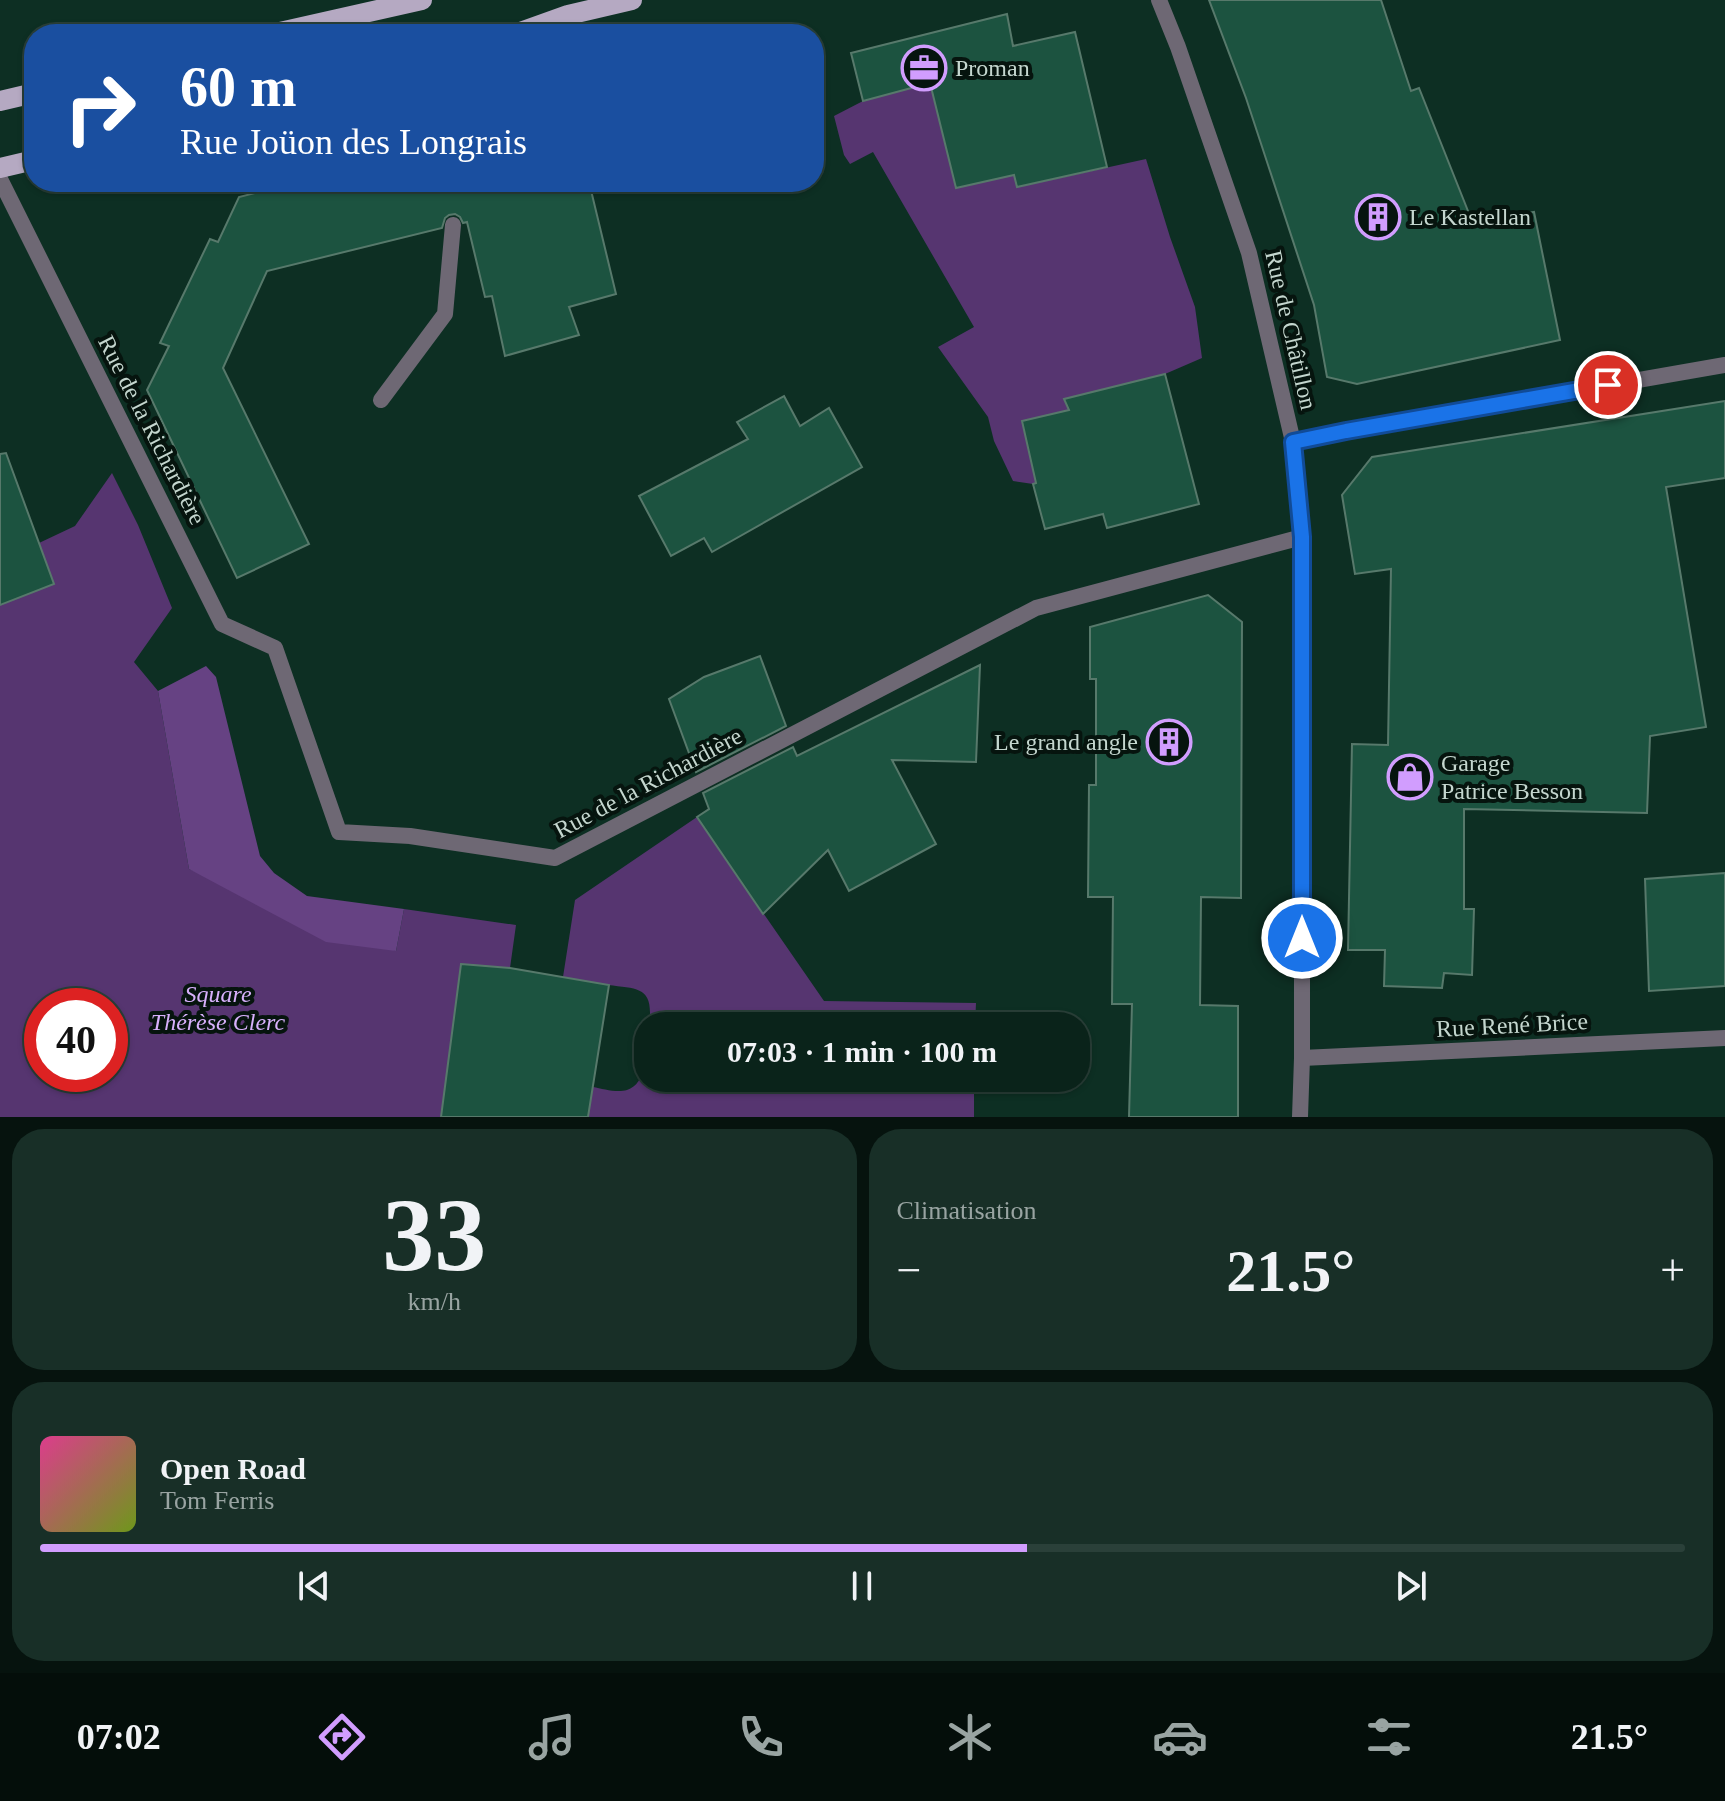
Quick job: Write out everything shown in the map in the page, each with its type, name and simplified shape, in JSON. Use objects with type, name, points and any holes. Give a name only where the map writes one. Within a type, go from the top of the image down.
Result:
[{"type":"main road","points":[[315,24],[422,0]]},
{"type":"main road","points":[[543,24],[632,0]]},
{"type":"main road","points":[[0,101],[24,95]]},
{"type":"main road","points":[[0,168],[24,162]]},
{"type":"street","name":"Rue de Châtillon","points":[[1159,0],[1249,253],[1293,442],[1302,537],[1300,1117]]},
{"type":"street","name":"Rue de la Richardière","points":[[0,179],[222,624],[275,648],[339,832],[410,836],[555,858],[1036,608],[1302,537]]},
{"type":"street","points":[[381,400],[445,314],[453,225]]},
{"type":"street","points":[[1293,442],[1725,365]]},
{"type":"street","name":"Rue René Brice","points":[[1302,1058],[1725,1038]]},
{"type":"green space","points":[[930,83],[956,188],[1014,175],[1018,187],[1146,159],[1195,307],[1202,358],[1165,374],[1065,399],[1069,410],[1022,421],[1036,483],[1033,484],[1013,481],[994,441],[988,417],[938,347],[974,327],[873,152],[850,164],[844,155],[834,116],[863,101]]},
{"type":"green space","name":"Square Thérèse Clerc","points":[[112,473],[138,525],[172,608],[134,662],[158,691],[189,869],[396,951],[404,909],[516,925],[510,968],[461,964],[441,1117],[0,1117],[0,605],[39,543],[75,526]]},
{"type":"green space","points":[[697,817],[824,1001],[976,1003],[976,1012],[650,1012],[647,997],[636,989],[563,977],[575,900]]},
{"type":"green space","points":[[593,1087],[627,1090],[634,1087],[634,1092],[974,1092],[974,1117],[588,1117]]},
{"type":"shaded area","points":[[206,666],[216,677],[260,856],[274,873],[307,896],[404,909],[396,951],[326,942],[189,869],[158,691]]},
{"type":"building","name":"Le Kastellan","points":[[1209,0],[1381,0],[1411,91],[1419,88],[1472,221],[1534,212],[1560,340],[1357,384],[1327,377],[1314,305],[1246,98]]},
{"type":"building","points":[[1007,14],[1013,46],[1075,32],[1107,167],[1017,187],[1014,175],[956,188],[930,83],[863,101],[851,53]]},
{"type":"building","points":[[259,192],[591,192],[616,294],[569,307],[579,335],[505,356],[492,296],[485,297],[467,222],[463,223],[455,214],[445,218],[442,228],[267,271],[223,368],[309,544],[237,578],[147,390],[169,346],[160,343],[210,239],[218,242],[239,197]]},
{"type":"building","points":[[1165,374],[1199,504],[1107,528],[1103,514],[1045,529],[1022,421],[1069,410],[1064,399]]},
{"type":"building","points":[[784,396],[800,426],[829,408],[862,467],[712,552],[704,538],[671,556],[639,496],[748,439],[737,422]]},
{"type":"building","points":[[1725,401],[1725,478],[1666,487],[1706,727],[1650,736],[1647,813],[1464,809],[1464,909],[1474,909],[1472,975],[1444,973],[1442,988],[1384,986],[1385,950],[1348,950],[1352,744],[1388,745],[1391,569],[1355,574],[1342,495],[1372,457]]},
{"type":"building","points":[[6,453],[54,584],[0,605],[0,454]]},
{"type":"building","name":"Le grand angle","points":[[1208,595],[1242,622],[1241,898],[1201,897],[1200,1005],[1238,1006],[1238,1117],[1129,1117],[1132,1004],[1112,1004],[1113,897],[1088,897],[1089,785],[1096,785],[1096,679],[1090,679],[1090,627]]},
{"type":"building","points":[[760,656],[786,726],[696,772],[669,699],[704,677]]},
{"type":"building","points":[[980,665],[976,762],[892,760],[936,844],[849,891],[828,850],[763,914],[697,817],[709,809],[703,793],[793,747],[797,756]]},
{"type":"building","points":[[1725,873],[1725,986],[1649,991],[1645,879]]},
{"type":"building","points":[[461,964],[510,968],[609,985],[588,1117],[441,1117]]},
{"type":"place","name":"Proman","points":[[924,68]]},
{"type":"place","name":"Le Kastellan","points":[[1378,217]]},
{"type":"place","name":"Le grand angle","points":[[1169,742]]},
{"type":"place","name":"Garage Patrice Besson","points":[[1410,777]]},
{"type":"route","points":[[1302,938],[1302,537],[1293,442],[1608,385]]}]
